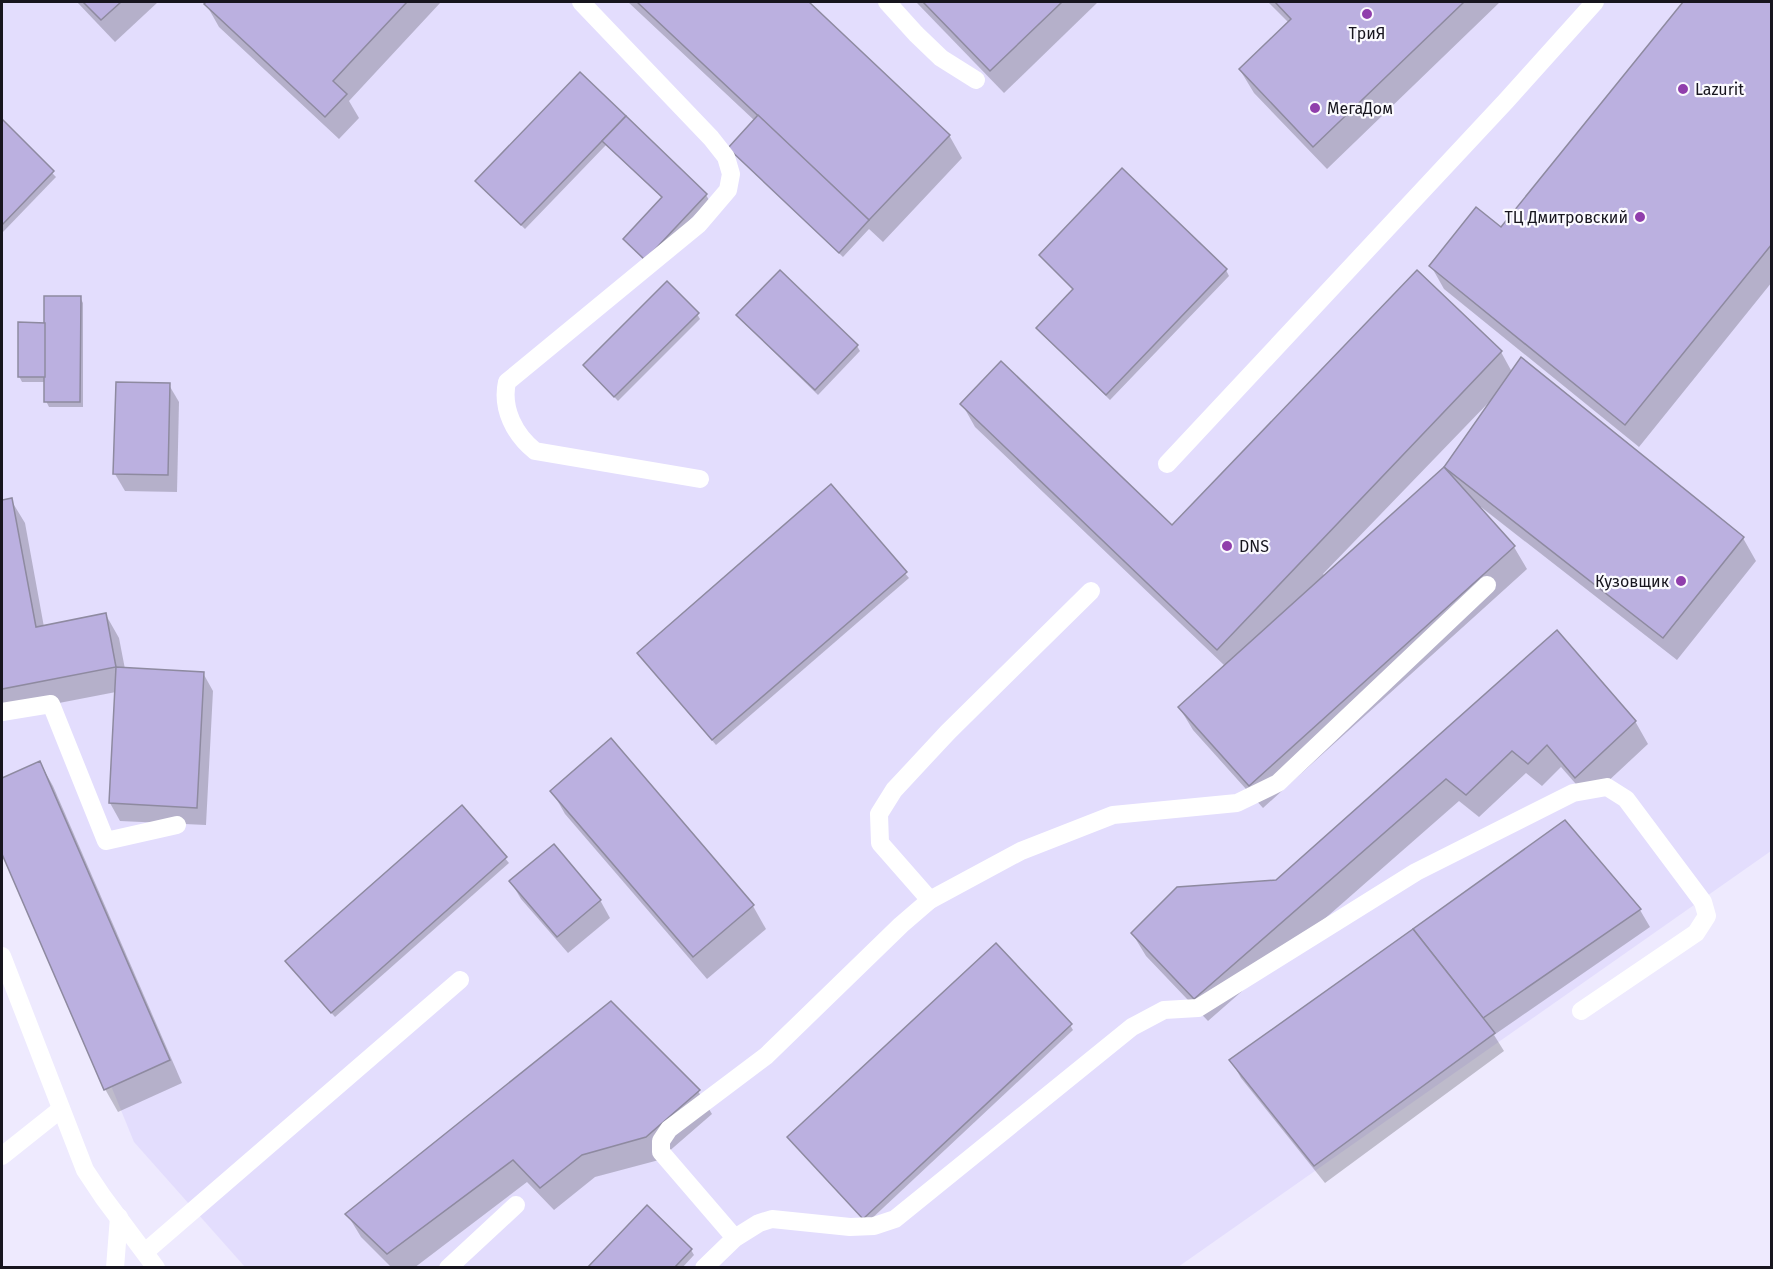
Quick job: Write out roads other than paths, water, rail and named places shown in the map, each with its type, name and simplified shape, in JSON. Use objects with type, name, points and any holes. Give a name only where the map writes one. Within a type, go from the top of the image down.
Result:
[{"type":"lane","points":[[582,2],[711,138],[726,157],[732,174],[728,190],[699,224],[507,382],[504,394],[511,423],[522,440],[535,451],[700,479]]},
{"type":"lane","points":[[887,2],[941,58],[976,80]]},
{"type":"lane","points":[[1167,464],[1506,101],[1595,2]]},
{"type":"lane","points":[[735,1238],[661,1152],[662,1141],[669,1129],[766,1056],[901,925],[930,900],[1020,851],[1113,815],[1237,803],[1278,783],[1487,585]]},
{"type":"lane","points":[[930,900],[880,843],[879,814],[894,790],[948,732],[1091,591]]},
{"type":"lane","points":[[2,712],[51,704],[106,841],[177,825]]},
{"type":"lane","points":[[704,1268],[735,1238],[759,1223],[772,1219],[850,1227],[874,1226],[895,1219],[1132,1027],[1164,1010],[1198,1008],[1416,872],[1574,793],[1607,787],[1626,799],[1703,902],[1707,916],[1696,933],[1581,1011]]},
{"type":"lane","points":[[2,956],[85,1170],[156,1268]]},
{"type":"lane","points":[[145,1252],[460,980]]},
{"type":"lane","points":[[2,1156],[61,1109]]},
{"type":"lane","points":[[448,1268],[516,1205]]},
{"type":"lane","points":[[115,1268],[119,1217]]},
{"type":"place","name":"ТриЯ","points":[[1367,14]]},
{"type":"place","name":"Lazurit","points":[[1683,89]]},
{"type":"place","name":"МегаДом","points":[[1315,108]]},
{"type":"place","name":"ТЦ Дмитровский","points":[[1640,217]]},
{"type":"place","name":"DNS","points":[[1227,546]]},
{"type":"place","name":"Кузовщик","points":[[1681,581]]}]
